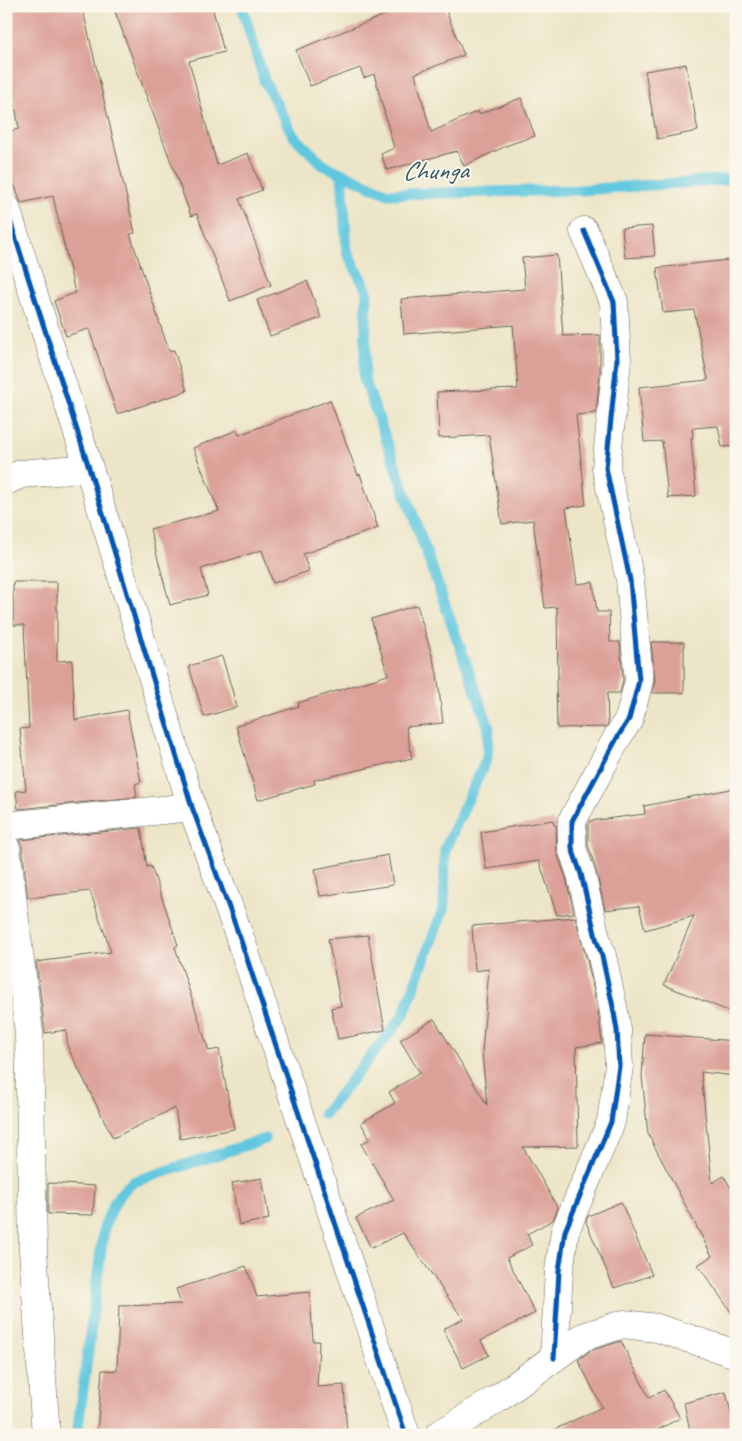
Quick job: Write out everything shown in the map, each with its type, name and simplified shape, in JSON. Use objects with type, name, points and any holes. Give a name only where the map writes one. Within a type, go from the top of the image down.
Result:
[{"type":"street","points":[[6,208],[89,468],[192,807],[240,938],[406,1435]]},
{"type":"street","points":[[554,1358],[559,1271],[565,1231],[611,1122],[619,1066],[617,1030],[613,1006],[602,956],[572,848],[572,821],[629,719],[639,681],[630,580],[606,468],[617,360],[614,302],[584,231]]},
{"type":"street","points":[[6,481],[21,474],[89,468]]},
{"type":"street","points":[[6,826],[192,807]]},
{"type":"street","points":[[6,848],[29,1033],[33,1250],[46,1435]]},
{"type":"street","points":[[439,1435],[497,1399],[583,1337],[623,1324],[657,1328],[736,1354]]},
{"type":"building","points":[[6,6],[82,6],[135,233],[130,234],[169,351],[174,350],[187,391],[117,414],[89,329],[66,336],[54,301],[75,293],[53,196],[21,203],[6,162],[6,132],[19,129],[6,50]]},
{"type":"building","points":[[113,6],[212,6],[224,52],[189,61],[217,165],[248,153],[262,190],[239,199],[271,285],[230,301],[197,214],[191,216]]},
{"type":"building","points":[[408,6],[444,6],[464,55],[415,74],[431,132],[478,111],[479,114],[521,98],[535,136],[508,145],[464,166],[457,151],[387,170],[381,154],[394,148],[374,74],[364,78],[360,68],[310,86],[296,50]]},
{"type":"building","points":[[686,64],[698,131],[657,139],[645,71]]},
{"type":"building","points":[[652,226],[655,256],[625,258],[622,228]]},
{"type":"building","points":[[557,255],[563,336],[600,335],[600,372],[596,413],[576,415],[586,505],[566,508],[577,584],[593,582],[597,612],[609,612],[610,642],[620,642],[623,680],[620,693],[607,693],[608,724],[606,727],[557,728],[557,607],[545,608],[533,520],[502,524],[489,435],[439,438],[437,392],[518,389],[513,325],[404,334],[401,299],[525,289],[522,258]]},
{"type":"building","points":[[728,260],[736,336],[736,446],[722,447],[718,426],[692,428],[693,438],[691,438],[696,496],[668,498],[662,441],[644,442],[639,387],[708,380],[694,310],[663,313],[657,268]]},
{"type":"building","points":[[307,281],[321,318],[270,336],[257,300]]},
{"type":"building","points":[[330,400],[358,475],[360,474],[378,528],[303,554],[309,571],[273,583],[262,550],[201,569],[208,595],[170,605],[150,529],[219,511],[193,448],[237,430],[239,435]]},
{"type":"building","points":[[13,582],[57,582],[57,661],[72,660],[75,720],[127,710],[141,782],[135,784],[137,797],[18,809],[16,791],[26,790],[20,729],[29,728],[24,625],[13,625]]},
{"type":"building","points":[[417,605],[437,673],[443,723],[406,727],[412,758],[314,780],[315,784],[258,800],[236,726],[299,706],[298,703],[388,675],[371,619]]},
{"type":"building","points":[[651,642],[684,642],[684,693],[652,693],[655,680]]},
{"type":"building","points":[[222,656],[237,707],[204,717],[189,666]]},
{"type":"building","points":[[736,788],[736,1014],[664,985],[694,916],[645,930],[639,906],[605,910],[588,845],[588,825],[590,821],[645,814],[644,806]]},
{"type":"building","points":[[553,820],[554,825],[556,825],[557,853],[566,878],[574,913],[557,915],[539,861],[486,869],[481,832]]},
{"type":"building","points":[[141,828],[147,867],[151,866],[178,945],[175,947],[209,1051],[219,1049],[234,1129],[180,1139],[175,1108],[113,1138],[68,1048],[66,1030],[45,1033],[36,962],[111,952],[90,891],[28,898],[22,846],[19,840]]},
{"type":"building","points":[[388,855],[393,885],[320,896],[315,869]]},
{"type":"building","points":[[575,917],[598,1010],[602,1043],[576,1047],[578,1146],[523,1147],[558,1208],[553,1220],[527,1234],[532,1245],[507,1258],[535,1313],[481,1341],[489,1355],[463,1368],[443,1329],[463,1319],[403,1233],[371,1248],[356,1218],[394,1200],[361,1144],[370,1139],[361,1123],[395,1103],[389,1092],[420,1073],[400,1040],[434,1019],[487,1105],[482,1052],[489,969],[475,971],[472,926]]},
{"type":"building","points":[[368,935],[385,1030],[338,1039],[331,1008],[341,1006],[328,939]]},
{"type":"building","points":[[645,1034],[736,1041],[736,1076],[701,1072],[712,1183],[724,1176],[736,1197],[736,1319],[698,1265],[712,1256],[648,1134],[642,1076]]},
{"type":"building","points":[[262,1178],[269,1219],[239,1225],[232,1183]]},
{"type":"building","points":[[48,1183],[95,1186],[93,1215],[48,1214]]},
{"type":"building","points":[[621,1202],[652,1275],[614,1288],[586,1222],[588,1216]]},
{"type":"building","points":[[246,1266],[257,1297],[310,1292],[313,1341],[319,1341],[317,1387],[344,1385],[347,1435],[123,1435],[97,1433],[102,1370],[117,1371],[119,1306],[181,1304],[176,1289]]},
{"type":"building","points":[[621,1341],[649,1398],[664,1390],[680,1418],[648,1435],[543,1435],[602,1407],[578,1360],[590,1351]]},
{"type":"building","points":[[726,1392],[736,1435],[691,1435],[684,1403]]},
{"type":"waterway","name":"Chunga","points":[[242,6],[264,80],[293,135],[323,165],[388,194],[581,190],[736,179]]},
{"type":"waterway","points":[[324,1114],[403,1016],[444,907],[445,849],[487,758],[489,728],[364,378],[367,291],[347,252],[342,174]]},
{"type":"waterway","points":[[77,1435],[104,1228],[118,1197],[133,1182],[265,1139]]},
{"type":"cycle path","points":[[6,208],[89,468],[192,807],[240,938],[406,1435]]},
{"type":"cycle path","points":[[554,1358],[559,1271],[565,1231],[611,1122],[619,1066],[617,1030],[613,1007],[581,874],[572,848],[572,821],[629,719],[639,681],[630,580],[606,468],[617,360],[614,302],[584,231]]}]
